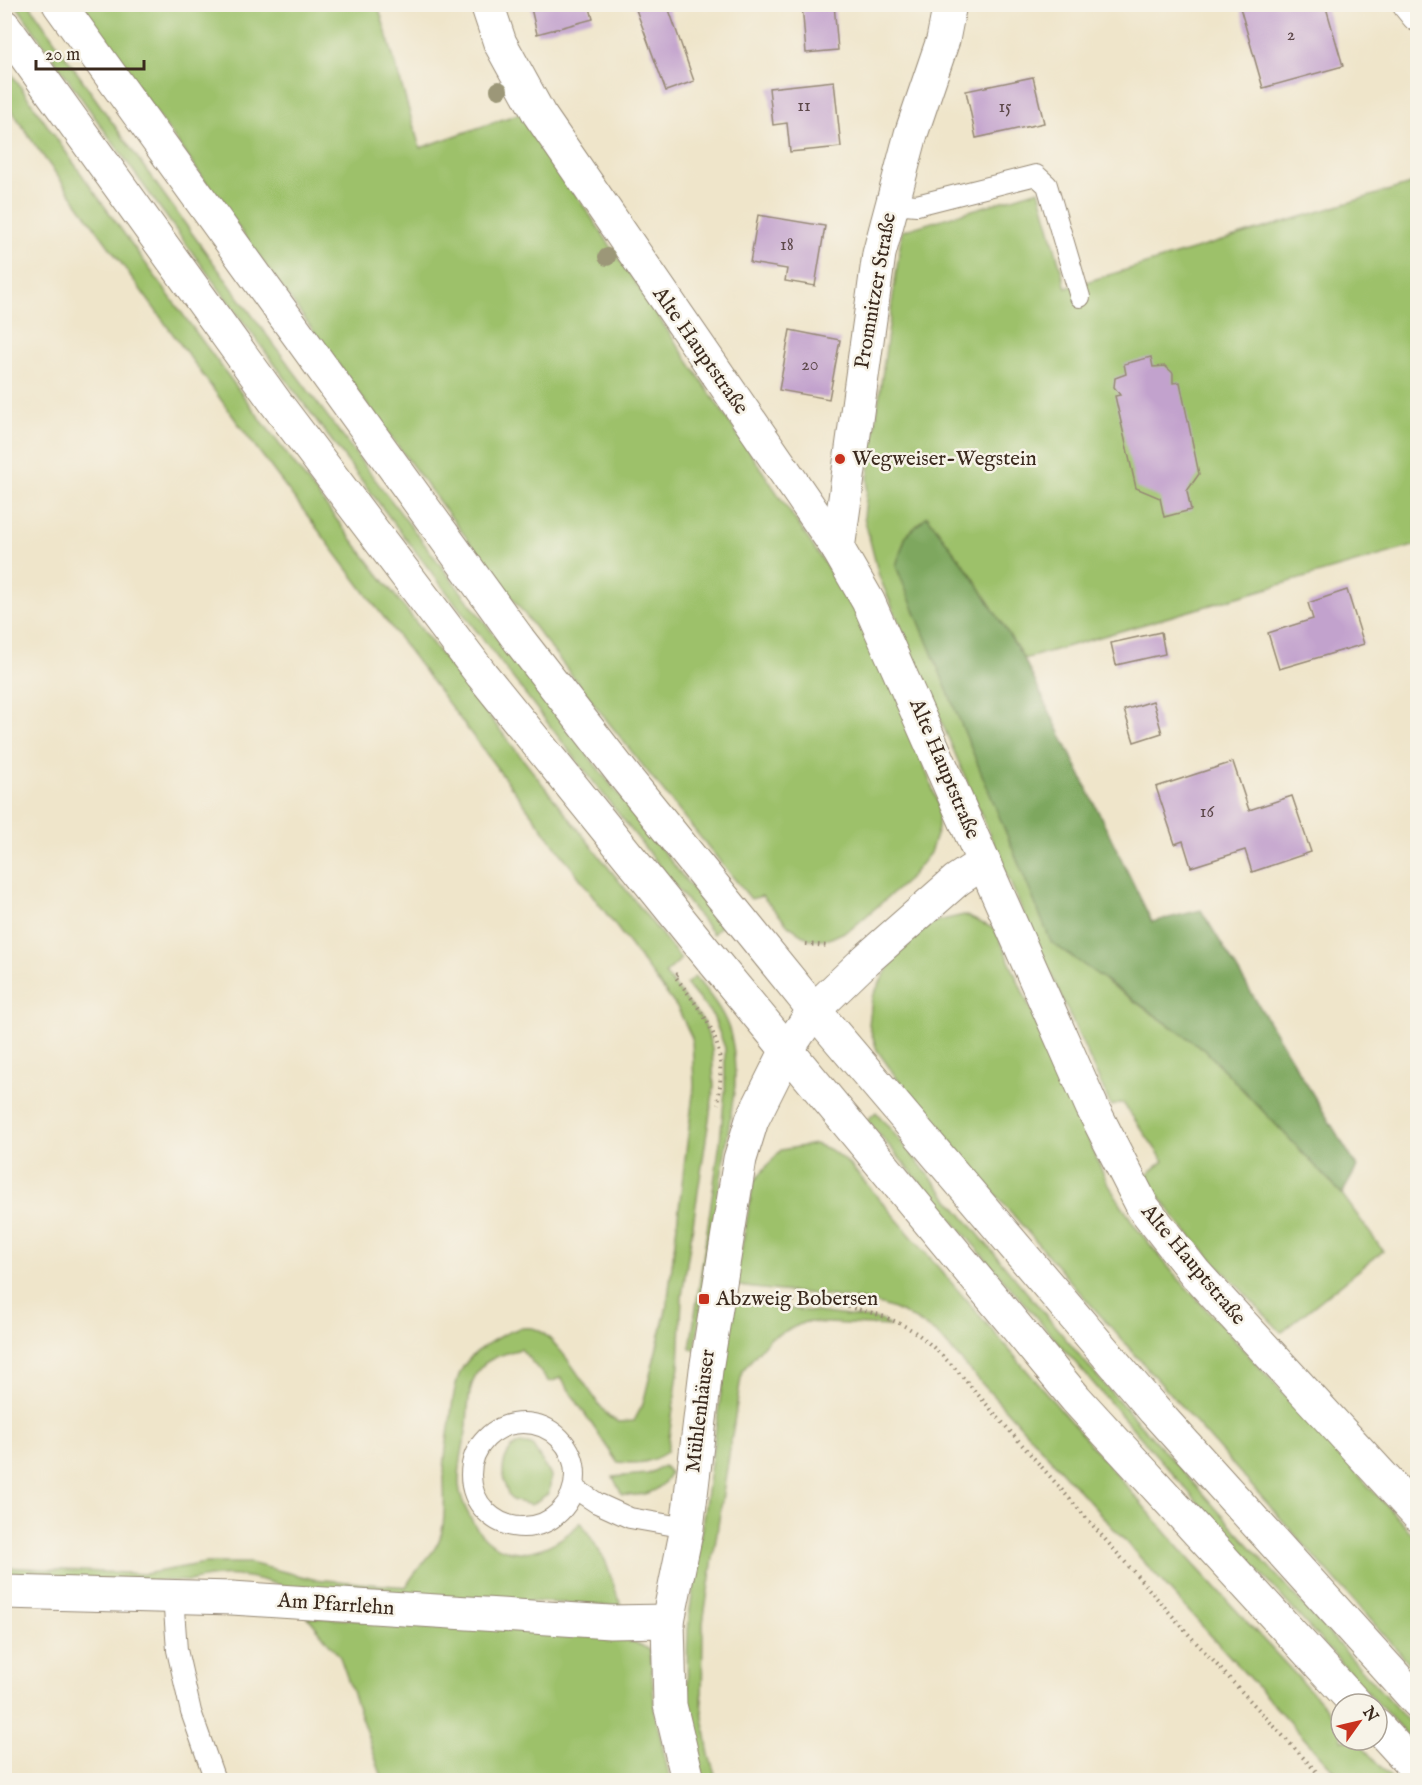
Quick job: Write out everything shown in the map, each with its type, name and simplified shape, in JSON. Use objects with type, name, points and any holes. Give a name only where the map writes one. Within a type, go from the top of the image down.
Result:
[{"type":"main road","points":[[59,4],[519,640],[627,779],[814,1010],[1154,1410],[1418,1702]]},
{"type":"main road","name":"Alte Hauptstraße","points":[[487,4],[500,43],[539,114],[838,549],[873,611],[1092,1107],[1122,1172],[1143,1207],[1195,1273],[1418,1515]]},
{"type":"main road","name":"Promnitzer Straße","points":[[838,549],[879,254],[891,203],[943,40],[950,4]]},
{"type":"main road","points":[[1409,4],[1418,15]]},
{"type":"main road","points":[[4,26],[276,403],[482,675],[787,1050],[1076,1399],[1345,1692]]},
{"type":"main road","name":"Mühlenhäuser","points":[[688,1780],[670,1705],[668,1621],[687,1528],[718,1290],[740,1159],[752,1120],[787,1050],[814,1010],[867,959],[957,880],[984,862]]},
{"type":"main road","name":"Am Pfarrlehn","points":[[4,1592],[173,1596],[610,1622],[668,1621]]},
{"type":"main road","points":[[1389,1739],[1418,1771]]},
{"type":"lane","points":[[891,203],[917,205],[1036,175],[1047,184],[1080,297]]},
{"type":"lane","points":[[527,1423],[545,1427],[560,1437],[571,1452],[575,1470],[574,1488],[566,1505],[553,1518],[537,1526],[518,1527],[501,1523],[486,1512],[475,1497],[470,1480],[472,1461],[479,1445],[492,1432],[509,1424],[527,1423]]},
{"type":"lane","points":[[574,1488],[630,1518],[687,1528]]},
{"type":"lane","points":[[173,1596],[177,1650],[191,1712],[215,1780]]},
{"type":"path","points":[[718,1290],[849,1307],[882,1316],[911,1330],[952,1365],[1190,1636],[1324,1780]]},
{"type":"green space","points":[[16,5],[30,5],[197,240],[368,471],[721,925],[713,934],[357,475],[184,242]]},
{"type":"green space","points":[[79,5],[378,5],[420,148],[521,113],[850,601],[896,690],[939,806],[938,829],[930,853],[909,879],[851,929],[829,939],[809,939],[789,926],[762,896],[751,899],[576,681],[491,570],[324,345]]},
{"type":"green space","points":[[4,63],[166,292],[250,405],[420,628],[681,959],[665,974],[704,1022],[712,1048],[714,1087],[682,1296],[679,1366],[667,1452],[643,1462],[617,1462],[561,1378],[549,1382],[521,1349],[488,1361],[476,1374],[469,1396],[467,1426],[459,1470],[462,1498],[471,1519],[482,1535],[495,1545],[509,1551],[523,1552],[553,1543],[568,1534],[581,1522],[605,1560],[621,1606],[289,1589],[264,1580],[228,1575],[190,1581],[5,1580],[5,1567],[145,1574],[205,1563],[250,1563],[313,1579],[406,1587],[436,1547],[442,1531],[445,1504],[445,1456],[454,1393],[461,1371],[474,1354],[503,1335],[518,1329],[538,1330],[547,1336],[566,1357],[609,1417],[619,1422],[634,1421],[643,1404],[667,1306],[694,1086],[692,1038],[678,1009],[243,430],[35,145],[5,100]]},
{"type":"green space","points":[[1417,182],[1417,545],[1024,659],[973,577],[927,516],[906,536],[896,566],[969,738],[1105,981],[1205,1050],[1342,1194],[1383,1251],[1281,1332],[1180,1225],[1145,1176],[1164,1161],[1123,1103],[1111,1106],[1025,917],[879,576],[864,517],[868,479],[902,231],[1039,190],[1066,288]]},
{"type":"green space","points":[[927,516],[973,577],[1024,659],[1152,922],[1201,910],[1357,1167],[1342,1194],[1205,1050],[1051,942],[896,566],[906,536]]},
{"type":"green space","points":[[964,915],[995,929],[1107,1182],[1135,1226],[1175,1275],[1417,1539],[1417,1672],[1076,1288],[903,1087],[877,1050],[869,1025],[872,997],[890,965],[903,948],[933,922]]},
{"type":"green space","points":[[695,977],[716,1004],[728,1027],[734,1052],[735,1086],[695,1350],[690,1349],[720,1142],[725,1090],[725,1048],[713,1016],[686,984]]},
{"type":"green space","points":[[876,1112],[1101,1381],[1382,1692],[1368,1692],[1347,1669],[1208,1514],[867,1120]]},
{"type":"green space","points":[[815,1144],[831,1150],[851,1166],[1189,1559],[1329,1711],[1329,1752],[1367,1752],[1393,1780],[1342,1780],[938,1335],[903,1313],[866,1301],[735,1285],[754,1181],[781,1150]]},
{"type":"green space","points":[[734,1302],[881,1320],[889,1326],[805,1322],[770,1338],[742,1371],[703,1623],[702,1710],[709,1755],[717,1780],[704,1780],[694,1739],[689,1699],[687,1659],[689,1617]]},
{"type":"green space","points":[[520,1443],[532,1445],[551,1476],[549,1493],[531,1505],[512,1500],[503,1477],[508,1454]]},
{"type":"green space","points":[[664,1466],[670,1473],[666,1480],[656,1489],[644,1494],[622,1495],[613,1477],[648,1474]]},
{"type":"green space","points":[[308,1617],[624,1637],[650,1650],[655,1713],[670,1780],[383,1780],[340,1657]]},
{"type":"green space","points":[[1389,1700],[1417,1731],[1417,1746],[1389,1715]]},
{"type":"building","points":[[530,4],[589,4],[593,19],[537,34]]},
{"type":"building","points":[[634,4],[667,4],[694,81],[666,91]]},
{"type":"building","points":[[802,4],[834,4],[838,50],[806,53]]},
{"type":"building","points":[[1239,4],[1325,4],[1343,66],[1263,88]]},
{"type":"building","points":[[1033,77],[1044,123],[976,138],[966,91]]},
{"type":"building","points":[[834,81],[841,147],[790,152],[787,123],[773,125],[769,88]]},
{"type":"building","points":[[758,215],[825,226],[815,286],[785,281],[787,269],[750,263]]},
{"type":"building","points":[[790,330],[840,340],[829,399],[779,390]]},
{"type":"building","points":[[1151,357],[1153,367],[1165,366],[1173,373],[1173,383],[1180,382],[1199,474],[1187,491],[1191,510],[1164,517],[1160,498],[1136,488],[1115,396],[1120,395],[1114,387],[1115,378],[1126,374],[1124,364]]},
{"type":"building","points":[[1347,590],[1364,644],[1279,669],[1268,633],[1313,619],[1308,603]]},
{"type":"building","points":[[1161,632],[1165,654],[1116,665],[1111,643]]},
{"type":"building","points":[[1153,701],[1162,733],[1134,742],[1124,710]]},
{"type":"building","points":[[1233,762],[1249,810],[1292,796],[1311,852],[1252,872],[1245,850],[1191,867],[1183,841],[1175,844],[1156,787]]},
{"type":"place","name":"Wegweiser-Wegstein","points":[[840,459]]},
{"type":"place","name":"Abzweig Bobersen","points":[[704,1299]]}]
